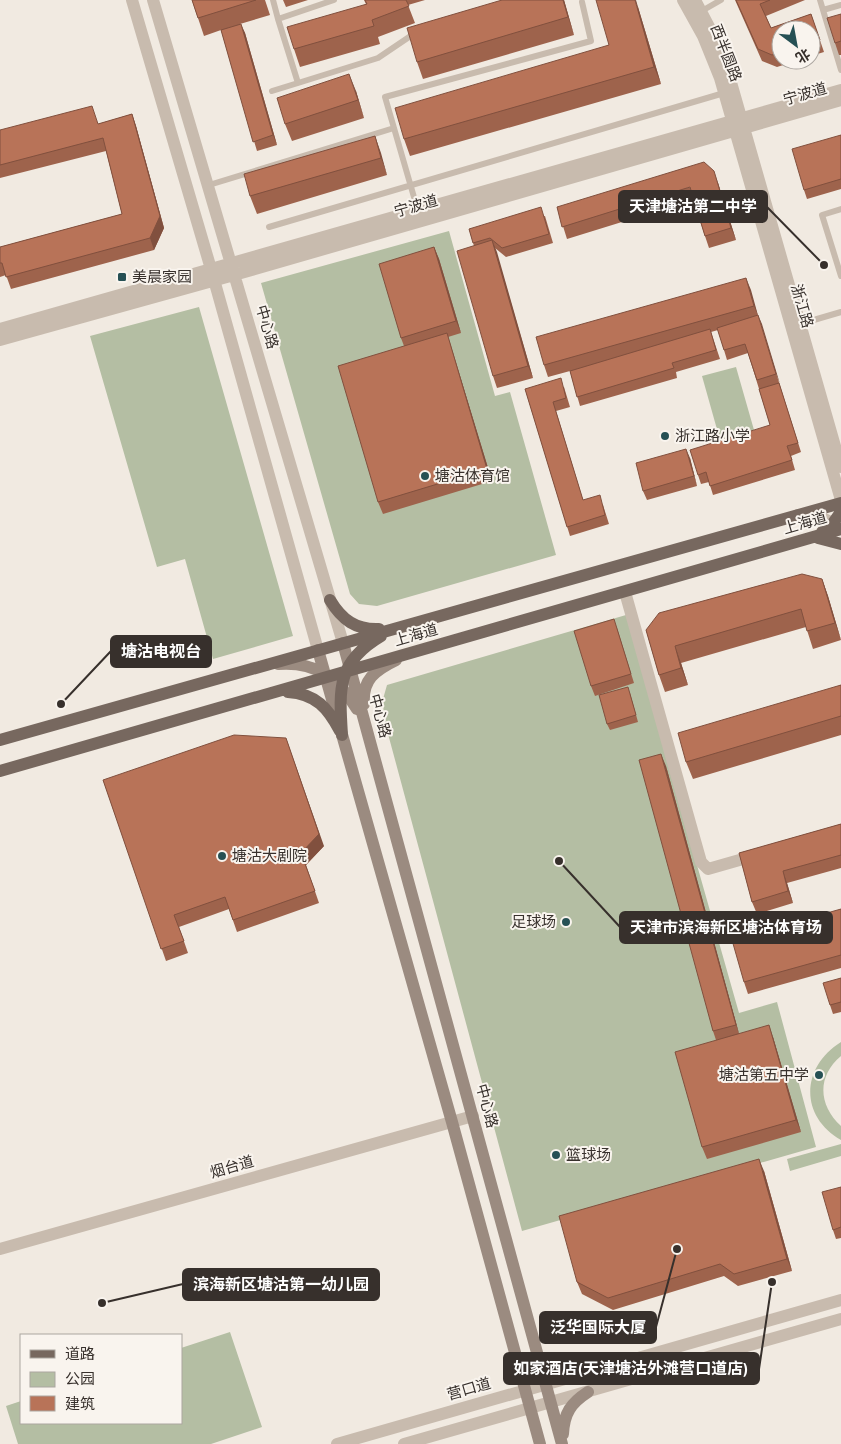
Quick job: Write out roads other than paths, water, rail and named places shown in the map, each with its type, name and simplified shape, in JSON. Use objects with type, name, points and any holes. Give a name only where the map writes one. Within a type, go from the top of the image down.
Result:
[{"type":"main road","name":"上海道","points":[[0,740],[841,501]]},
{"type":"main road","name":"上海道","points":[[0,771],[808,538],[839,523]]},
{"type":"main road","points":[[808,538],[827,539],[841,544]]},
{"type":"main road","points":[[330,600],[340,615],[358,627],[373,630],[394,628]]},
{"type":"main road","points":[[338,674],[367,645],[394,628]]},
{"type":"main road","name":"中心路","points":[[343,643],[338,674],[342,735],[526,1390],[543,1399]]},
{"type":"main road","name":"中心路","points":[[318,650],[338,674],[366,727],[473,1116],[543,1399],[562,1444]]},
{"type":"main road","points":[[366,727],[364,694],[368,680],[379,669],[402,656]]},
{"type":"main road","points":[[268,664],[300,664],[338,674],[366,727]]},
{"type":"main road","points":[[278,692],[296,692],[315,698],[325,707],[342,735]]},
{"type":"main road","points":[[562,1444],[564,1418],[576,1400],[588,1392]]},
{"type":"main road","name":"中心路","points":[[541,1444],[543,1399]]},
{"type":"street","name":"中心路","points":[[132,0],[213,275],[318,650]]},
{"type":"street","name":"西半圆路","points":[[682,0],[696,9],[724,59],[738,125]]},
{"type":"street","name":"中心路","points":[[157,1],[233,270],[343,643]]},
{"type":"street","name":"西半圆路","points":[[696,9],[724,94],[738,125]]},
{"type":"street","name":"宁波道","points":[[0,329],[233,270],[738,125],[841,90]]},
{"type":"street","name":"宁波道","points":[[233,270],[418,211],[738,125],[841,100]]},
{"type":"street","name":"浙江路","points":[[738,125],[796,325],[841,467]]},
{"type":"street","name":"宁波道","points":[[0,340],[213,275]]},
{"type":"street","name":"浙江路","points":[[796,325],[841,501]]},
{"type":"street","points":[[796,515],[839,523]]},
{"type":"street","points":[[624,592],[701,862],[708,869],[765,852]]},
{"type":"street","name":"烟台道","points":[[0,1249],[473,1116]]},
{"type":"street","points":[[543,1399],[564,1382],[585,1373],[841,1300]]},
{"type":"street","name":"营口道","points":[[404,1444],[543,1399],[588,1392],[841,1319]]},
{"type":"street","name":"营口道","points":[[337,1444],[526,1390],[543,1399]]},
{"type":"lane","points":[[273,0],[298,83]]},
{"type":"lane","points":[[278,19],[334,0]]},
{"type":"lane","points":[[418,211],[385,98],[591,41],[581,1],[589,0]]},
{"type":"lane","points":[[696,9],[721,0]]},
{"type":"lane","points":[[820,0],[840,60],[841,70]]},
{"type":"lane","points":[[823,10],[841,5]]},
{"type":"lane","points":[[272,91],[378,58],[411,35],[425,29]]},
{"type":"lane","points":[[270,227],[724,94]]},
{"type":"lane","points":[[209,185],[394,128]]},
{"type":"lane","points":[[841,209],[822,214],[841,276]]},
{"type":"lane","points":[[796,325],[841,312]]},
{"type":"place","name":"天津塘沽第二中学","points":[[824,265]]},
{"type":"place","name":"美晨家园","points":[[122,277]]},
{"type":"place","name":"浙江路小学","points":[[665,436]]},
{"type":"place","name":"塘沽体育馆","points":[[425,476]]},
{"type":"place","name":"塘沽电视台","points":[[61,704]]},
{"type":"place","name":"塘沽大剧院","points":[[222,856]]},
{"type":"place","name":"天津市滨海新区塘沽体育场","points":[[559,861]]},
{"type":"place","name":"足球场","points":[[566,922]]},
{"type":"place","name":"塘沽第五中学","points":[[819,1075]]},
{"type":"place","name":"篮球场","points":[[556,1155]]},
{"type":"place","name":"泛华国际大厦","points":[[677,1249]]},
{"type":"place","name":"如家酒店(天津塘沽外滩营口道店)","points":[[772,1282]]},
{"type":"place","name":"滨海新区塘沽第一幼儿园","points":[[102,1303]]}]
